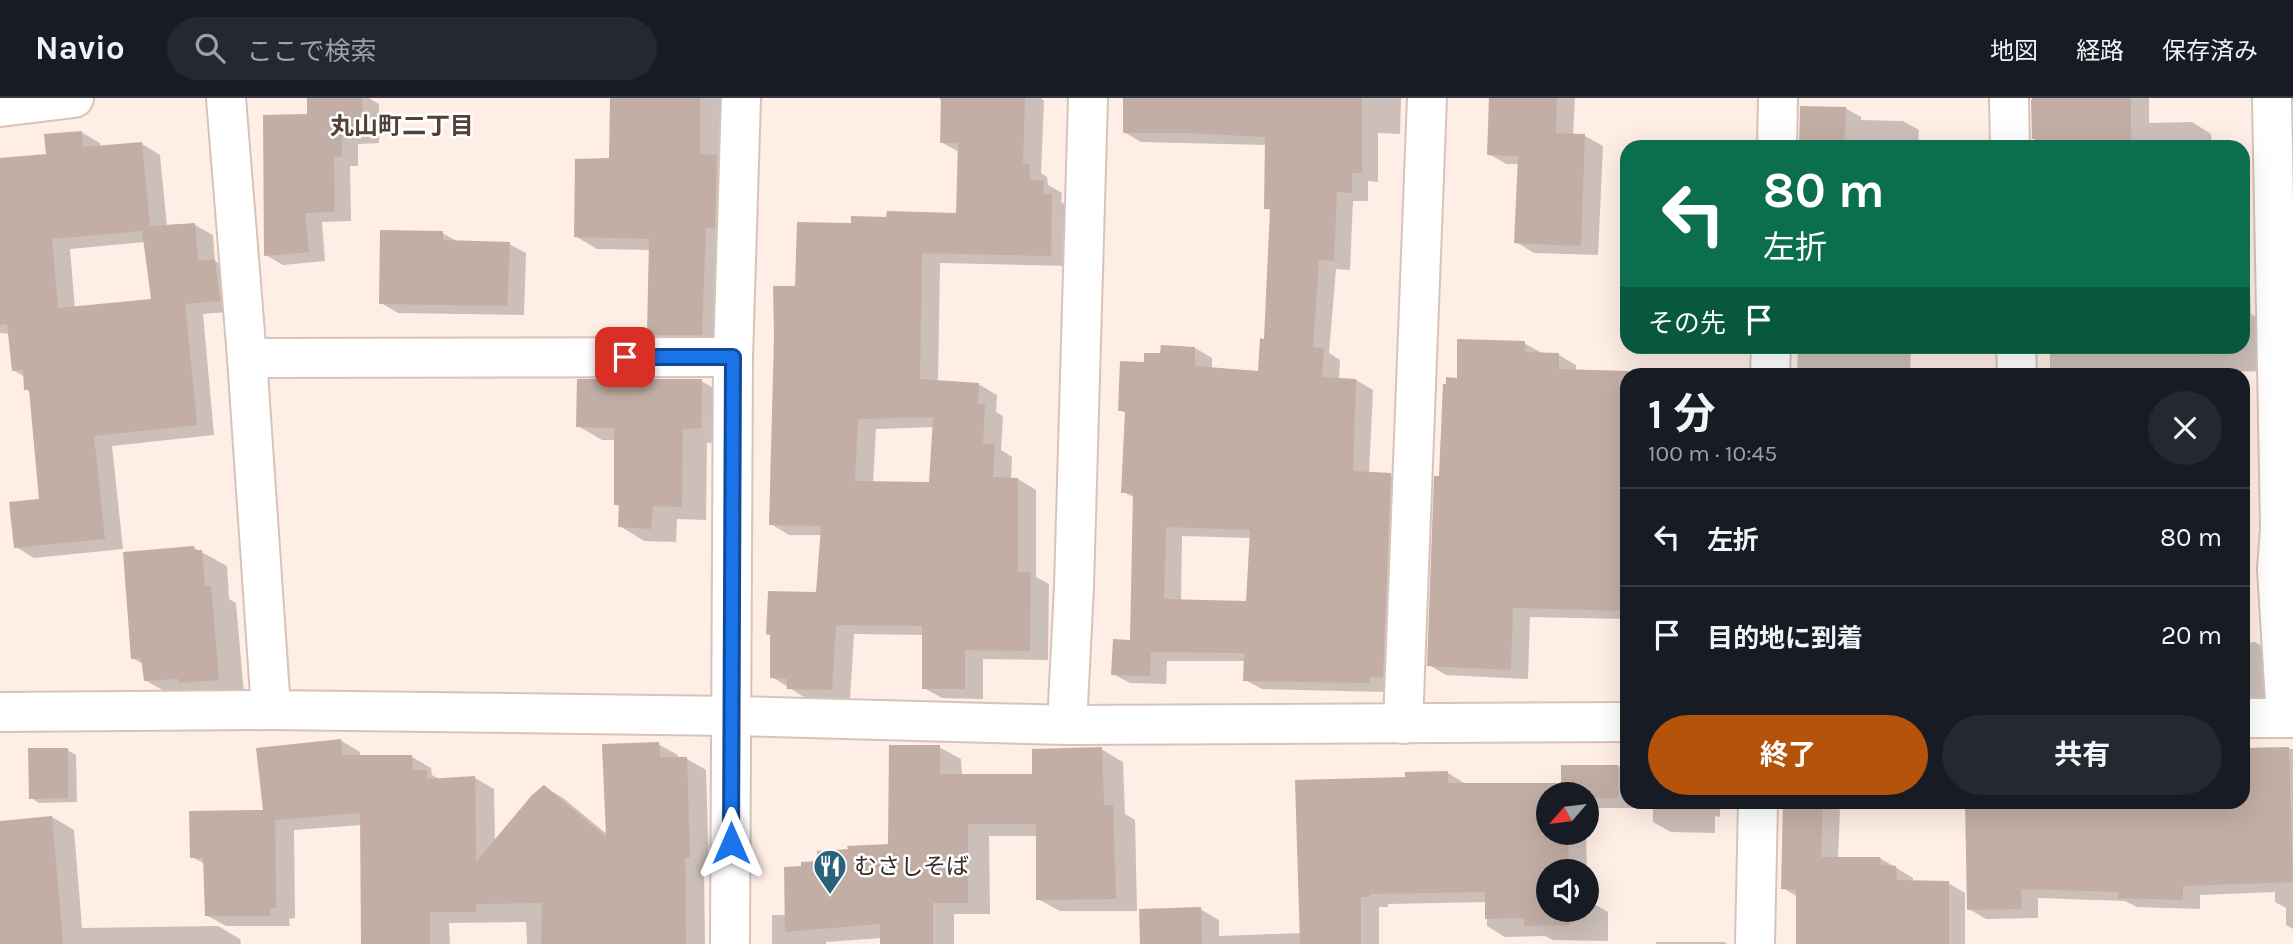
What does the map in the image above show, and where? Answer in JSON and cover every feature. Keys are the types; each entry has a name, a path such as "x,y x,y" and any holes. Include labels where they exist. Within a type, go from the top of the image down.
{"street":[{"path":"0,107 75,98"},
{"path":"226,98 271,710"},
{"path":"730,944 733,357 741,98"},
{"path":"1068,725 1087,98"},
{"path":"1403,724 1427,98"},
{"path":"1777,140 1778,98"},
{"path":"2008,98 2010,140"},
{"path":"2250,718 2290,718 2277,569 2280,529 2272,98"},
{"path":"247,358 733,357"},
{"path":"0,712 271,710 732,716 1068,725 1620,722"},
{"path":"1755,944 1758,809"}],"building":[{"path":"307,98 362,98 363,135 342,135 342,157 334,157 335,212 305,213 309,252 264,256 263,115 307,114"},
{"path":"610,98 700,98 700,154 717,155 715,228 706,228 702,335 647,335 649,239 574,237 575,159 609,158"},
{"path":"941,98 1025,98 1023,164 1029,164 1030,180 1044,181 1043,194 1052,194 1051,256 922,253 920,379 979,383 978,404 985,404 983,444 995,444 993,477 1018,478 1018,572 1031,572 1030,651 965,650 965,689 922,689 922,626 836,625 832,690 787,689 787,679 770,678 770,635 766,634 768,591 816,592 821,526 769,525 773,286 795,286 797,222 851,223 851,216 886,217 887,211 956,213 958,143 940,143","holes":["933,417 929,482 855,481 858,419"]},
{"path":"1123,98 1362,98 1362,173 1352,173 1352,193 1337,192 1334,261 1319,260 1313,347 1324,348 1322,377 1356,379 1353,471 1391,473 1383,678 1369,677 1370,683 1243,681 1244,653 1151,652 1150,676 1111,675 1113,639 1130,640 1133,493 1121,493 1125,411 1118,411 1120,361 1144,362 1144,353 1160,353 1161,345 1195,347 1195,366 1258,371 1260,338 1264,339 1270,209 1264,209 1265,137 1123,133","holes":["1166,527 1250,530 1246,601 1164,599"]},
{"path":"1489,98 1557,98 1556,133 1585,134 1581,246 1514,243 1518,156 1487,155"},
{"path":"2131,98 2131,140 2032,139 2031,100"},
{"path":"1800,106 1846,107 1844,140 1799,140"},
{"path":"82,131 83,147 142,142 150,226 195,223 198,261 215,259 220,301 185,304 197,425 94,436 105,539 14,548 9,502 39,499 29,390 24,390 23,370 12,371 7,324 0,325 0,158 46,154 44,134","holes":["142,231 151,299 58,308 52,239"]},
{"path":"380,230 443,231 443,240 510,242 507,306 379,304"},
{"path":"1457,339 1525,341 1525,352 1559,353 1559,369 1620,371 1620,611 1513,608 1511,670 1427,666 1434,476 1439,476 1443,384 1446,384 1446,377 1457,378"},
{"path":"577,379 702,379 701,428 683,429 682,507 653,506 651,529 618,527 619,505 614,505 614,428 576,427"},
{"path":"194,546 195,550 202,550 205,586 211,586 219,680 179,683 179,679 144,681 141,658 131,659 123,552"},
{"path":"341,739 342,755 412,755 413,770 427,770 427,779 475,776 476,862 532,795 544,785 606,837 602,744 659,742 660,757 687,757 690,858 685,858 686,944 541,944 542,903 476,904 476,912 430,912 430,944 361,944 360,813 275,820 276,908 270,908 271,916 205,916 203,858 190,858 189,811 263,810 256,748"},
{"path":"889,745 940,745 940,774 1032,774 1032,749 1102,747 1104,805 1113,805 1116,899 1036,900 1036,824 968,824 968,903 933,903 933,944 880,944 880,924 785,932 784,867 817,861 817,851 888,844"},
{"path":"2289,747 2293,882 2183,886 2183,900 2118,898 2118,892 2021,889 2022,909 1967,910 1965,809 2250,809 2250,748"},
{"path":"28,748 68,748 68,798 29,799"},
{"path":"1561,765 1618,765 1618,798 1600,798 1600,782 1561,782"},
{"path":"1448,771 1448,783 1536,783 1536,845 1568,845 1569,859 1536,859 1536,922 1570,922 1570,925 1524,926 1524,918 1485,919 1485,892 1370,894 1370,897 1361,897 1361,944 1300,944 1295,780 1405,777 1405,772"},
{"path":"1783,809 1823,809 1821,857 1880,857 1881,865 1896,866 1897,880 1949,881 1949,944 1796,944 1796,890 1781,889"},
{"path":"52,816 63,944 0,944 0,821"},
{"path":"1201,907 1202,944 1140,944 1139,909"}],"place":[{"name":"むさしそば","path":"830,896"}],"district":[{"name":"丸山町二丁目","path":"402,126"}],"route":[{"path":"625,357 733,357 731,843"}]}
